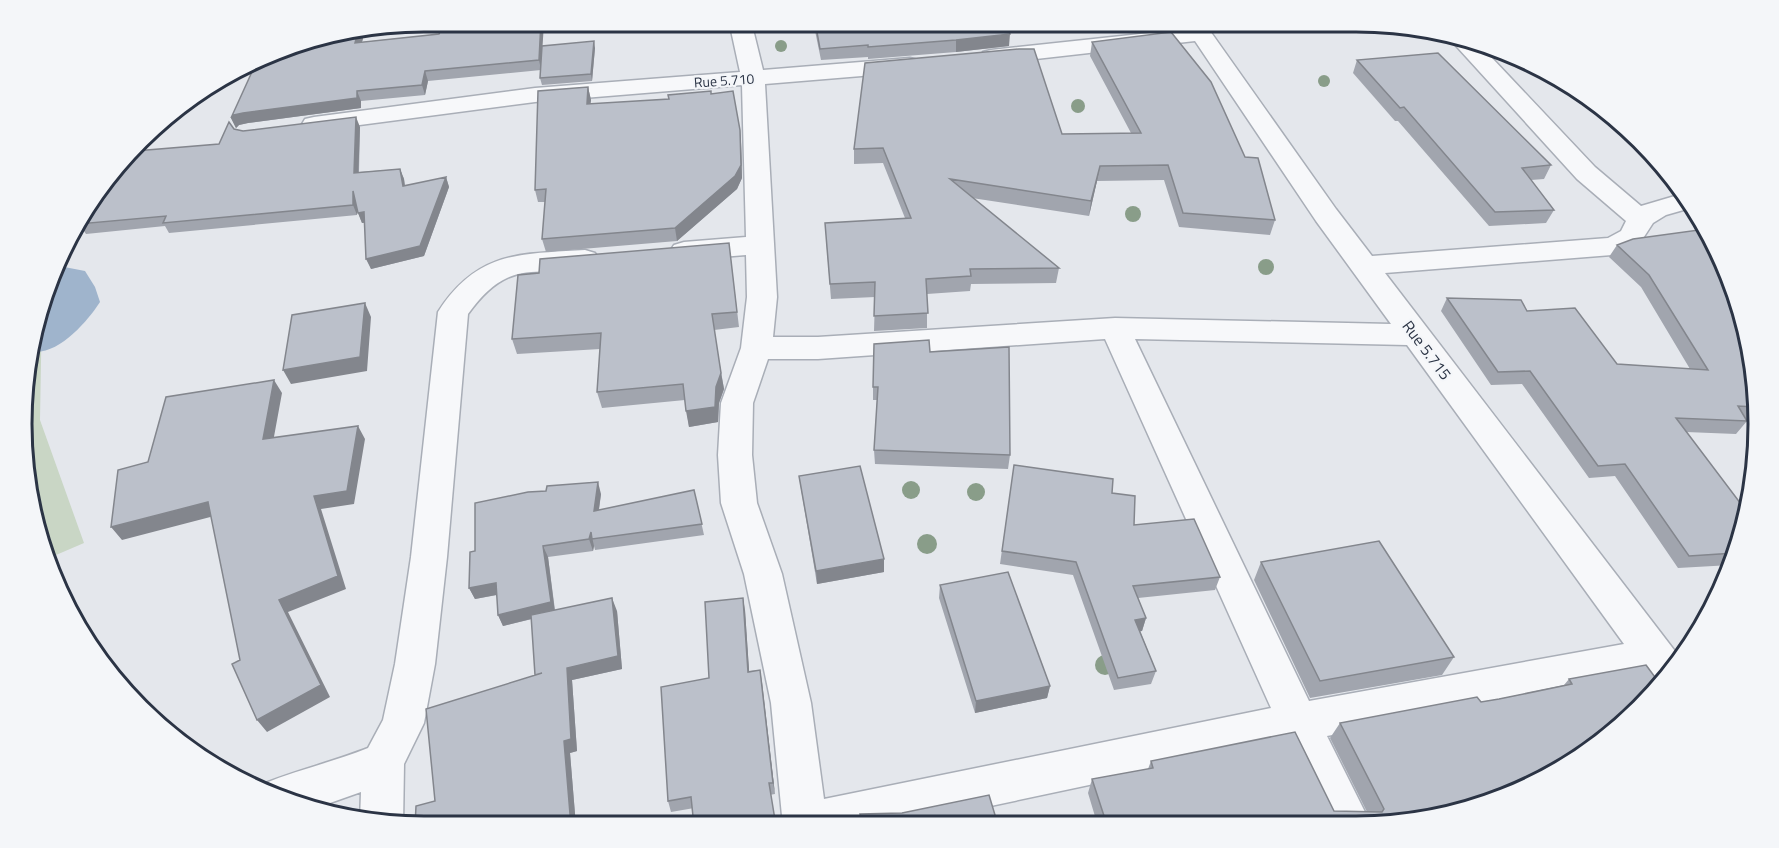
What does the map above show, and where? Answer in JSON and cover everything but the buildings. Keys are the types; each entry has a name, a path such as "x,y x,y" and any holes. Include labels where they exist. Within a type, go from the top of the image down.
{"street":[{"path":"743,32 753,78 762,297 756,348 737,403 735,455 738,503 763,574 788,691 804,816"},
{"path":"968,60 1162,32"},
{"name":"Rue 5.715","path":"1200,32 1319,206 1662,666"},
{"path":"1470,49 1586,173 1640,219"},
{"name":"Rue 5.710","path":"294,126 535,95 932,63"},
{"path":"1364,266 1612,246 1632,238 1638,229 1640,219 1656,209 1679,203"},
{"path":"654,253 760,245"},
{"path":"382,814 383,762 403,723 415,664 429,557 453,312 473,286 487,275 508,266 618,256"},
{"path":"756,348 818,348 1115,328 1416,335"},
{"path":"1115,328 1298,722 1345,816"},
{"path":"848,816 1298,722 1662,666"},
{"path":"294,794 329,784 383,762"}],"green space":[{"path":"41,337 40,420 84,543 54,556 39,501 32,450 32,398"}],"waterway":[{"path":"46,318 65,302 61,287 56,287"}]}
